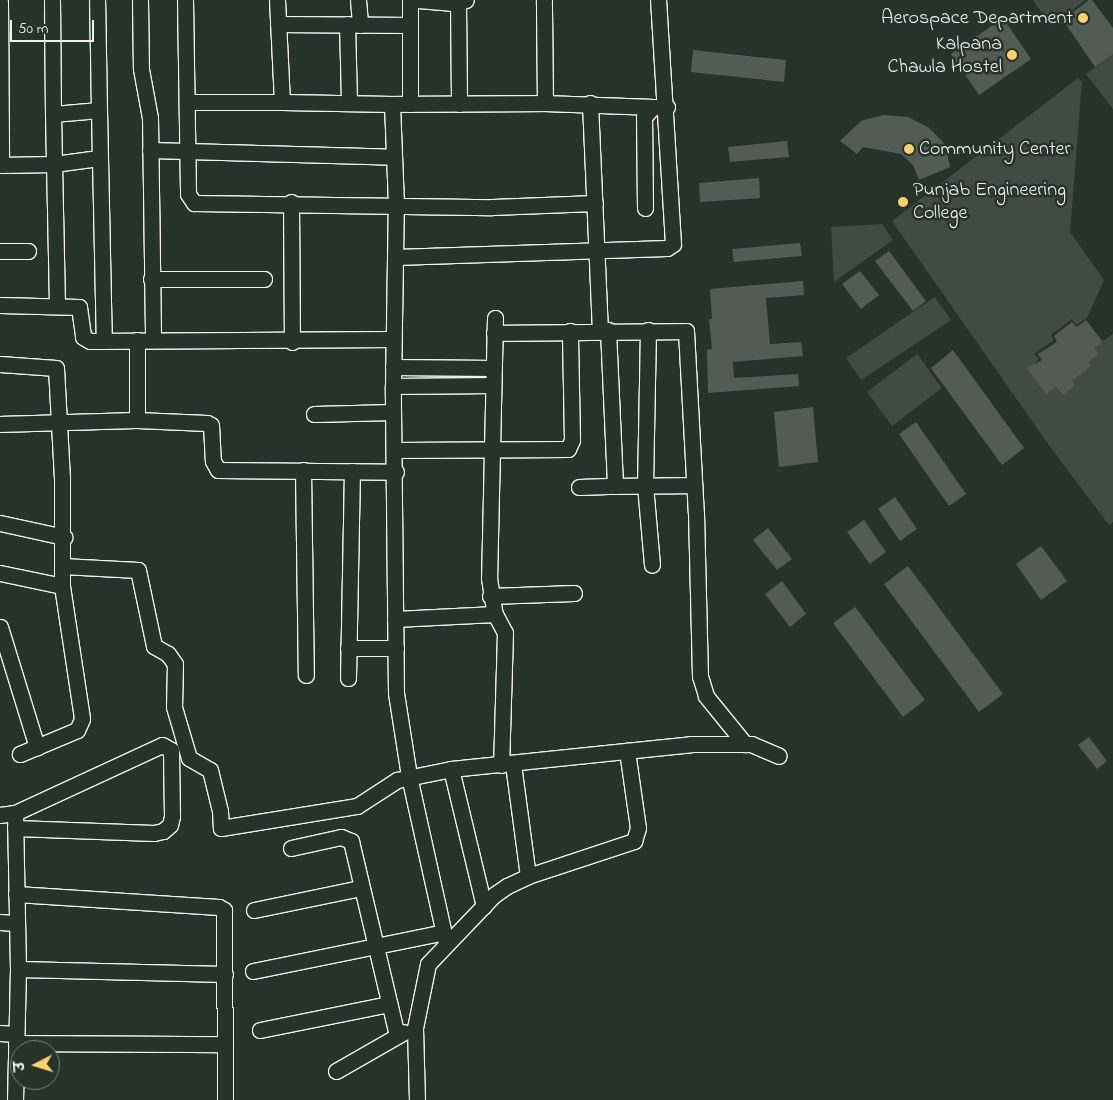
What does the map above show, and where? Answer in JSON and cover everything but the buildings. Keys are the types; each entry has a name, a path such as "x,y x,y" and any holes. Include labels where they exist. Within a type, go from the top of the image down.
{"street":[{"path":"52,0 57,306"},
{"path":"97,0 104,341"},
{"path":"140,0 141,69 150,118 152,339"},
{"path":"185,0 188,194 194,203 291,202 492,207 595,203"},
{"path":"277,0 282,102"},
{"path":"349,103 354,24 358,0"},
{"path":"410,0 410,104"},
{"path":"418,0 462,2 460,104"},
{"path":"544,0 545,103"},
{"path":"395,258 596,249 667,248 673,244 660,107 658,0"},
{"path":"0,2 0,165 54,164 99,158"},
{"path":"278,24 410,24"},
{"path":"188,102 590,103 660,107"},
{"path":"590,103 596,249 616,486"},
{"path":"392,104 396,204 392,386 396,472 396,693 409,776 445,938"},
{"path":"645,208 642,133 644,117 660,107"},
{"path":"53,114 98,110"},
{"path":"150,150 394,157"},
{"path":"291,202 292,342"},
{"path":"0,251 28,251"},
{"path":"151,279 264,279"},
{"path":"0,306 79,307 85,340 152,339 292,342 393,339"},
{"path":"495,318 490,596 495,614 505,633 507,765 528,876"},
{"path":"648,330 645,485 652,564"},
{"path":"395,450 564,450 571,446 570,331"},
{"path":"494,333 686,331 702,685 706,696 745,744"},
{"path":"137,340 137,420"},
{"path":"0,364 56,368 64,537 62,586 82,726 20,754"},
{"path":"393,367 493,368"},
{"path":"392,386 493,385"},
{"path":"314,414 394,412"},
{"path":"0,424 58,424 137,420 208,423 211,425 213,460 218,470 396,472"},
{"path":"302,470 306,675"},
{"path":"348,678 352,471"},
{"path":"579,487 694,485"},
{"path":"0,523 64,537"},
{"path":"62,566 138,570 154,646 168,654 175,664 174,707 189,758 210,770 220,810 221,828 357,806 391,783 409,776 451,770 692,744 745,744 757,746 779,756"},
{"path":"0,573 62,586"},
{"path":"490,596 574,593"},
{"path":"396,619 495,614"},
{"path":"0,627 36,747"},
{"path":"348,648 396,648"},
{"path":"162,745 171,750 172,816 170,825 163,831 154,833 10,818 162,745"},
{"path":"417,1100 415,1028 428,964 445,938 484,906 494,895 528,876 618,847 638,836 627,751"},
{"path":"451,770 484,906"},
{"path":"10,818 16,894 18,969 15,1100"},
{"path":"291,848 348,838 397,1036"},
{"path":"254,910 360,888"},
{"path":"16,894 219,907 226,915 226,1100"},
{"path":"0,922 16,923"},
{"path":"253,971 374,946 445,938"},
{"path":"18,969 225,974"},
{"path":"260,1030 389,1004"},
{"path":"336,1071 397,1036 415,1028"},
{"path":"0,1034 16,1039 225,1044"}],"shaded area":[{"path":"1033,0 1085,0 1051,26"},
{"path":"1113,54 1113,109 1086,74"},
{"path":"1078,78 1082,82 1070,232 1104,280 1087,318 1076,325 1072,319 1051,335 1054,340 1034,354 1039,359 1030,369 1070,381 1092,348 1113,334 1113,522 1109,525 1051,448 892,221"},
{"path":"882,224 893,240 834,282 831,227"},
{"path":"935,297 951,320 861,380 846,358"},
{"path":"917,354 942,388 892,426 867,392"}],"place":[{"name":"Aerospace Department","path":"1083,18"},
{"name":"Kalpana Chawla Hostel","path":"1012,55"},
{"name":"Community Center","path":"909,149"},
{"name":"Punjab Engineering College","path":"903,202"}]}
